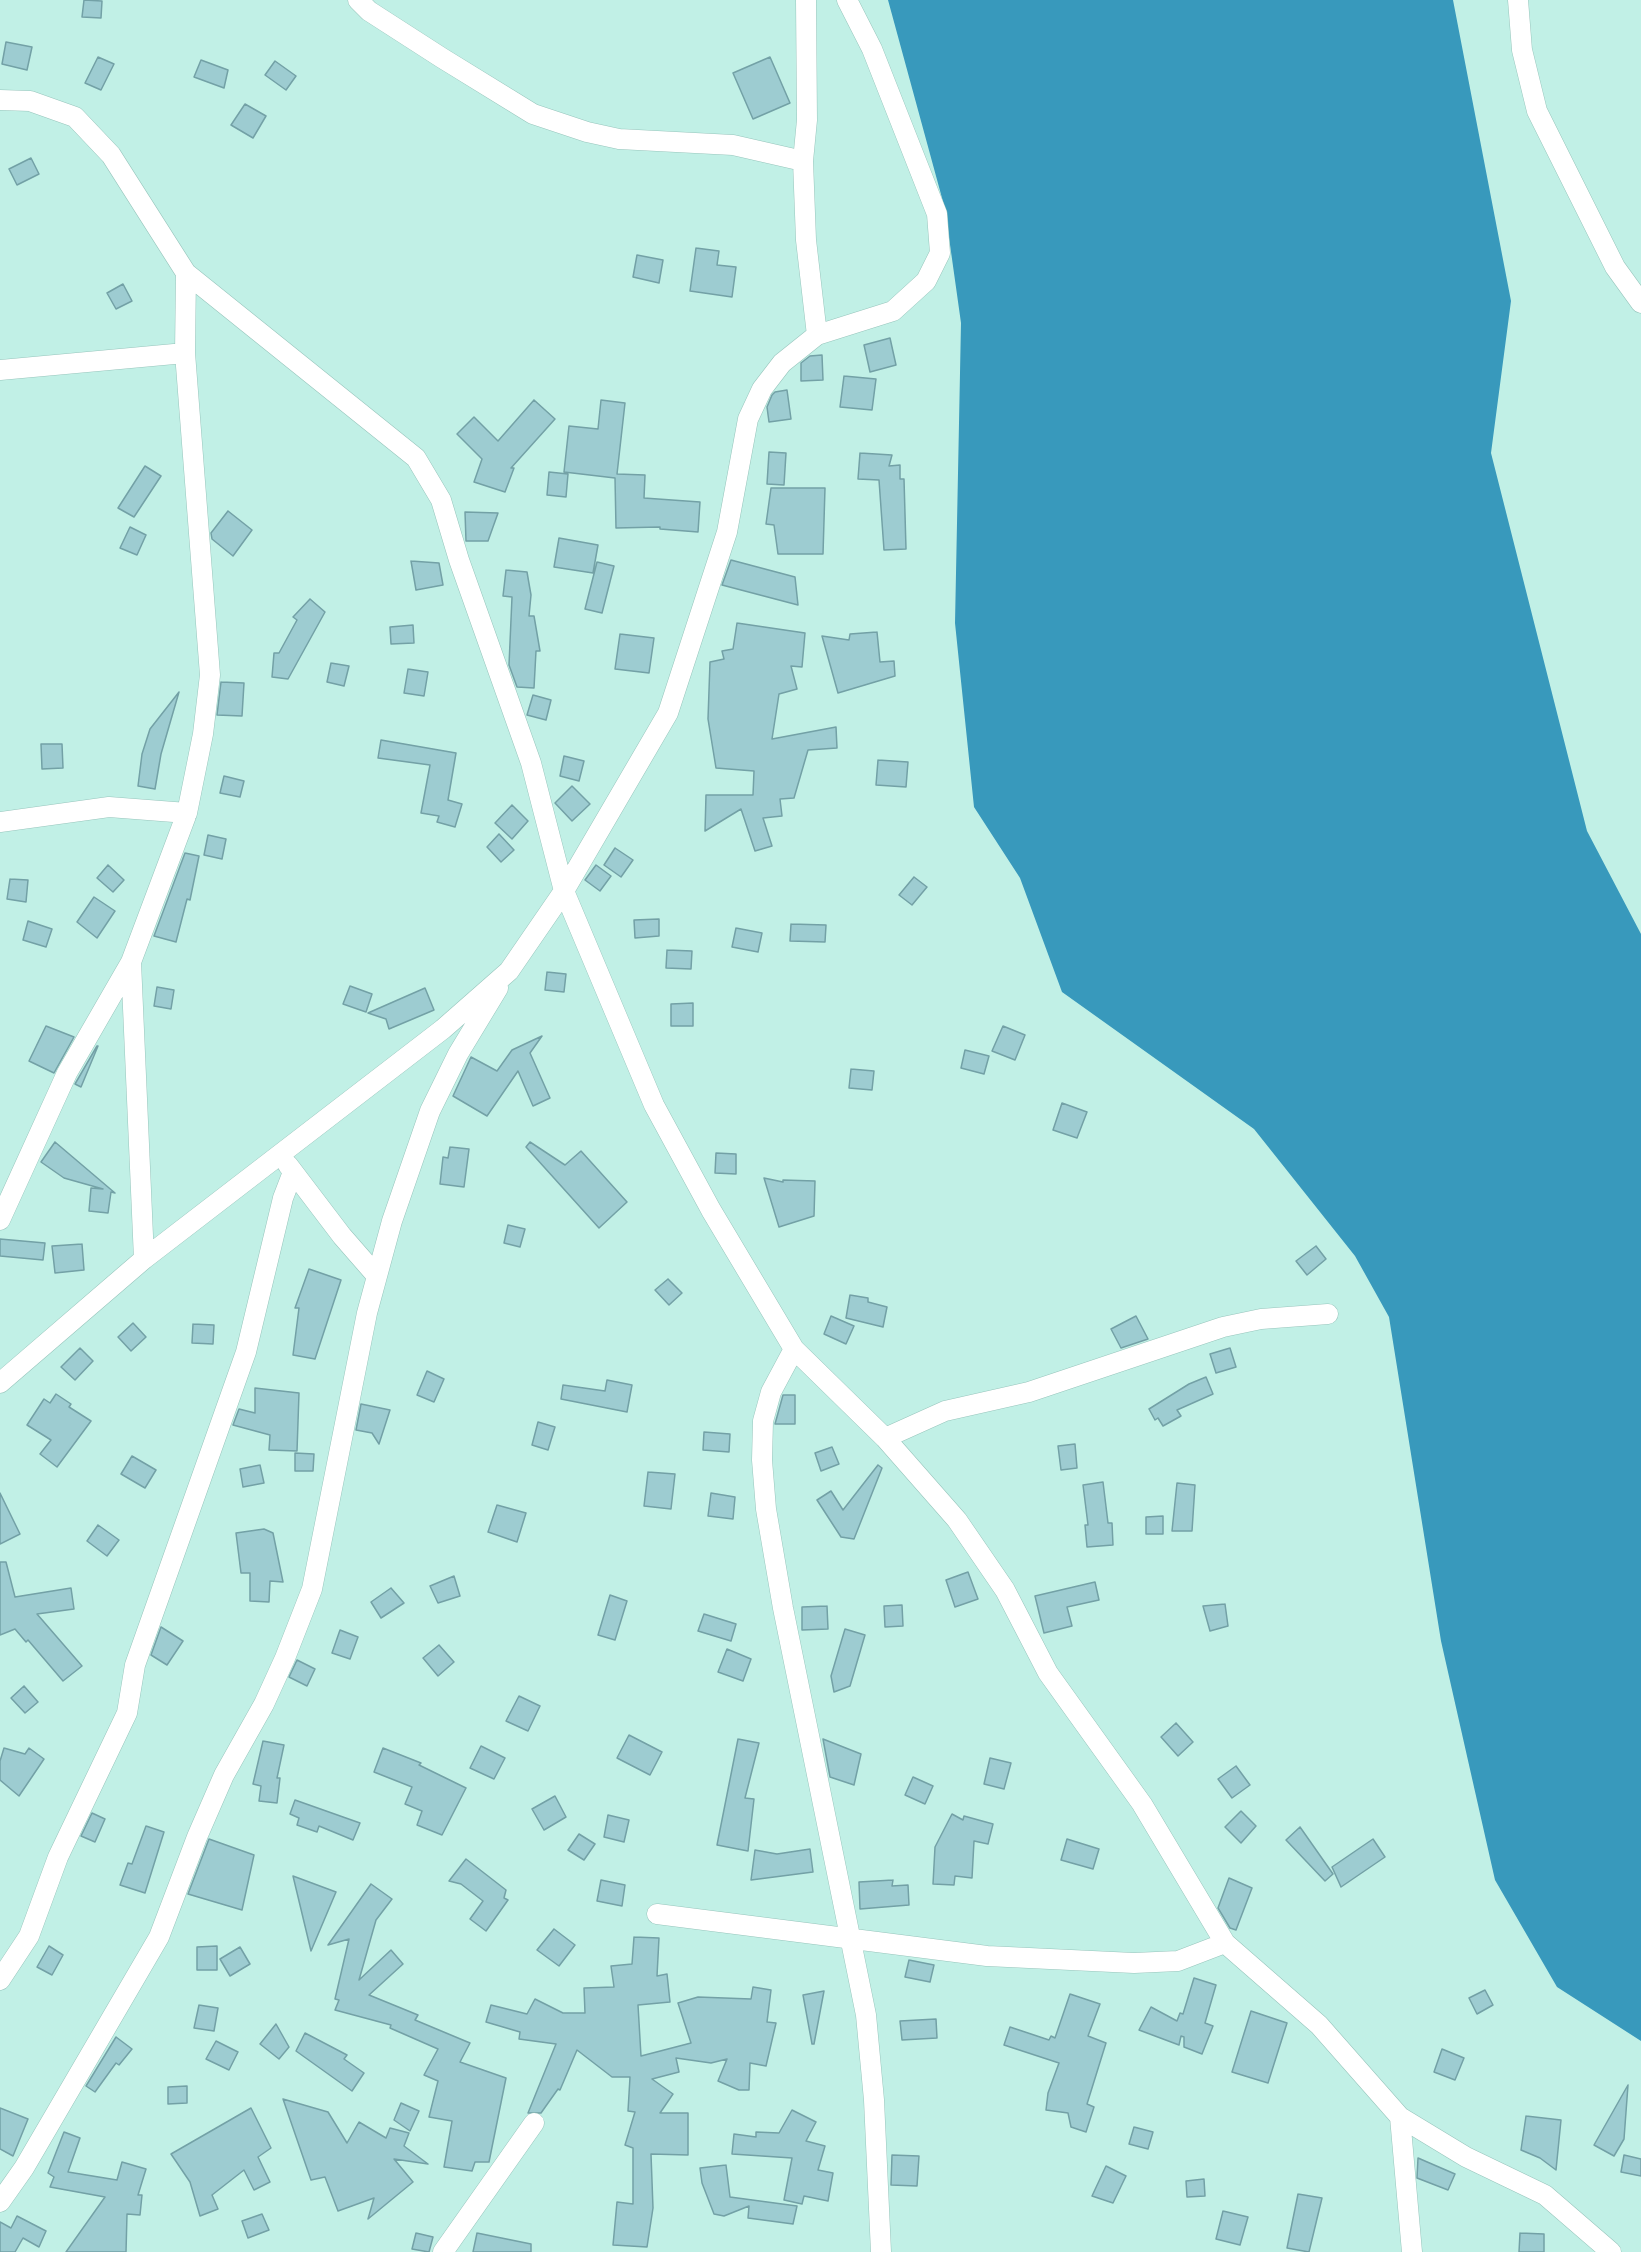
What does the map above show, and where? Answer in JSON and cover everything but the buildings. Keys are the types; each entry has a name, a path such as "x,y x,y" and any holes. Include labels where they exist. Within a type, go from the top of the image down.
{"street":[{"path":"358,0 369,10 442,58 533,114 587,132 619,139 734,145 803,160"},
{"path":"806,0 807,120 803,160 806,240 817,335"},
{"path":"0,2202 24,2168 159,1937 197,1837 224,1775 264,1704 285,1659 312,1589 376,1275 430,1111 458,1054 509,971 564,891 668,713 727,532 748,418 762,389 782,363 817,335 892,311 926,281 940,253 938,214 872,49 847,0"},
{"path":"1518,0 1522,50 1537,111 1615,267 1641,303"},
{"path":"0,100 30,101 75,117 111,155 186,273 416,458 441,500 459,560 531,763 564,891 654,1105 711,1210 794,1349 885,1438 957,1520 1005,1590 1048,1673 1142,1804 1225,1943 1319,2025 1400,2117 1466,2157 1545,2195 1611,2252"},
{"path":"0,1220 68,1073 131,962 187,813 203,734 210,675 185,353 186,273"},
{"path":"0,370 185,353"},
{"path":"0,822 109,807 187,813"},
{"path":"131,962 144,1259"},
{"path":"0,1383 144,1259 443,1029 509,971"},
{"path":"279,1153 376,1275"},
{"path":"0,1980 29,1936 58,1857 127,1713 135,1665 246,1352 283,1198 293,1172"},
{"path":"885,1438 945,1411 1029,1392 1223,1327 1261,1319 1328,1314"},
{"path":"794,1349 771,1392 763,1421 762,1460 766,1509 850,1940 860,1976 870,2047 881,2252"},
{"path":"657,1914 987,1956 1134,1963 1178,1961 1225,1943"},
{"path":"1400,2117 1412,2252"},
{"path":"443,2252 534,2123"}],"water":[{"path":"888,0 1453,0 1511,301 1491,453 1587,831 1641,934 1641,2041 1557,1987 1495,1880 1441,1641 1389,1317 1355,1256 1254,1129 1062,992 1020,878 974,807 955,623 961,323 945,209"}]}
